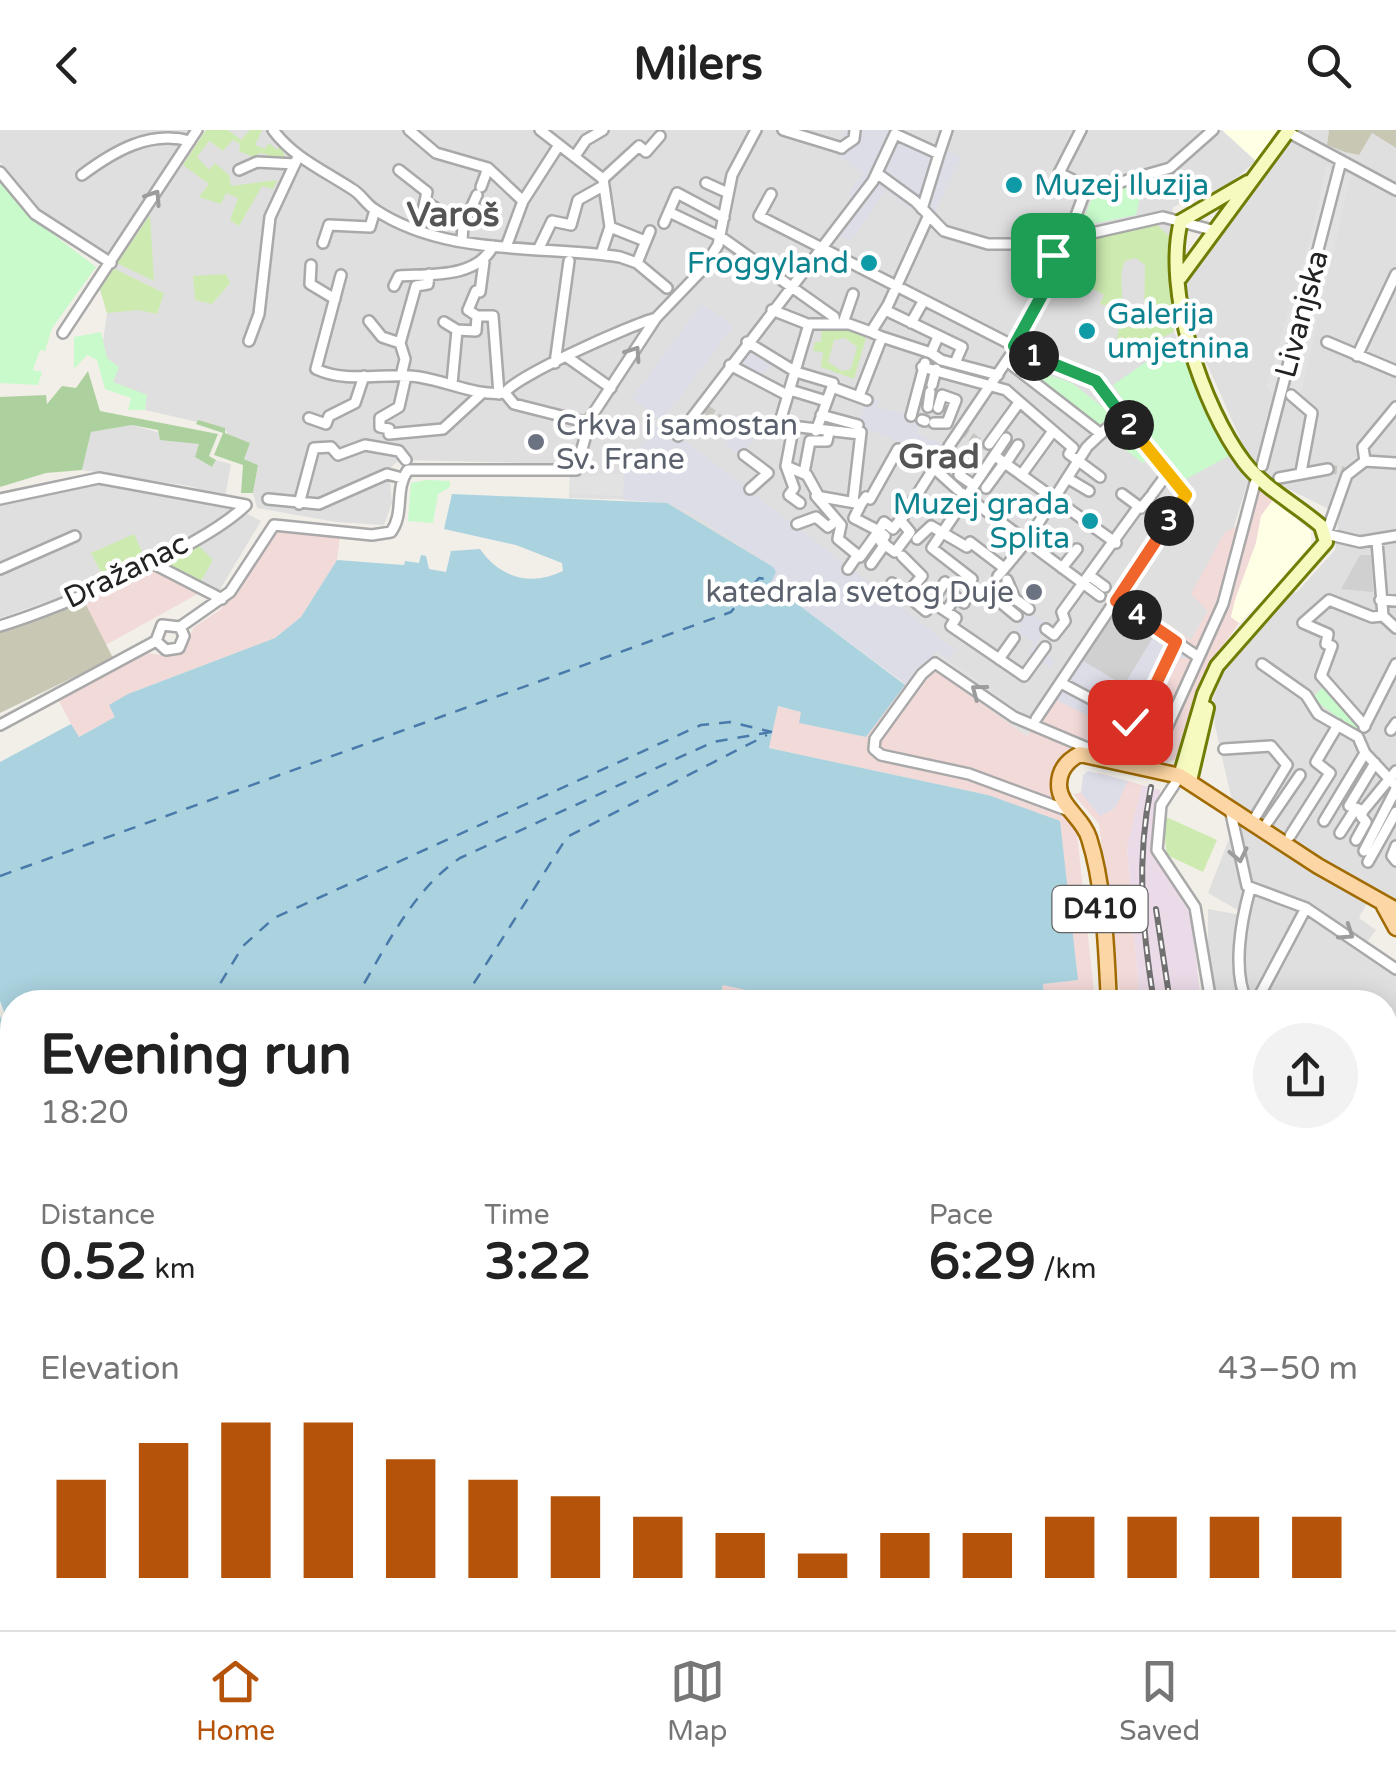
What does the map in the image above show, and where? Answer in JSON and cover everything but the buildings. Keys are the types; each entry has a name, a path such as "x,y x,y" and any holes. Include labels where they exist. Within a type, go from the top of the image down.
{"main road":[{"name":"D410","path":"1106,756 1080,754 1062,772 1062,797 1080,818 1092,847 1109,990"},
{"path":"1106,756 1185,778 1396,910"},
{"path":"1380,901 1396,928"}],"street":[{"path":"82,174 135,137 152,130 167,131 190,141"},
{"path":"62,333 197,130"},
{"path":"273,130 296,161"},
{"path":"410,130 436,154 488,168 523,200"},
{"path":"540,130 603,182 610,227 602,254"},
{"path":"575,156 586,140 603,130"},
{"path":"0,725 156,641 162,624 180,628 222,600 274,525 372,534 392,532 398,522 402,478 414,468 566,472 578,468 589,422 656,318 690,283 721,237 732,175 756,130"},
{"path":"783,130 841,148 854,138 855,130"},
{"path":"871,332 885,310 925,213 947,130"},
{"path":"1080,132 1059,173 1086,189 1170,168 1213,130"},
{"path":"1179,281 1212,230 1289,131 1396,190"},
{"path":"678,436 703,407 744,344 878,174 894,134 939,154"},
{"path":"538,250 552,221 571,226 578,200 603,182 639,146 646,152 660,136"},
{"path":"506,247 523,200 559,145"},
{"path":"249,341 259,314 270,217 296,161"},
{"path":"239,170 257,162 296,161 346,185 374,210 419,230 493,246 602,254 637,263 668,288"},
{"name":"Livanjska","path":"1262,466 1341,161"},
{"path":"462,240 463,226 488,168"},
{"path":"399,170 427,192 428,204 419,230"},
{"path":"0,172 35,214 111,263"},
{"path":"878,174 944,231 968,240 1004,245 1054,242 1163,216 1212,230"},
{"path":"1248,182 1189,212 1181,220 1179,281 1189,348 1241,458 1326,534 1349,541 1377,542 1396,536"},
{"path":"706,183 728,193"},
{"path":"1068,236 1086,189"},
{"path":"664,223 677,194 724,218"},
{"path":"771,194 760,216 820,250 1015,346 1096,381 1186,495 1036,719"},
{"path":"428,204 463,226"},
{"path":"323,244 329,225 370,226 374,210"},
{"path":"669,212 721,237 839,323"},
{"path":"610,227 648,236 637,263"},
{"path":"949,446 969,412 1008,362 1042,295 1054,242"},
{"path":"493,246 468,310 477,316 493,316 502,394 509,402 589,422"},
{"path":"554,363 569,260"},
{"path":"394,286 400,276 450,275 484,262"},
{"path":"311,265 310,284 335,299"},
{"path":"429,274 428,284 416,286 400,344 404,376 399,407 380,418 380,427 389,429 389,434 437,431 480,395"},
{"path":"1357,356 1396,274"},
{"path":"341,275 316,369 332,375 404,376 452,384 480,395 502,394 510,385 554,363 656,318"},
{"path":"839,323 853,294"},
{"path":"912,323 924,300"},
{"path":"772,310 807,323 839,323 871,332 995,379 1021,401 972,484 961,492 938,537"},
{"path":"885,310 962,347 955,363"},
{"path":"444,322 457,330 476,331 477,316"},
{"path":"369,321 382,337 400,344"},
{"path":"778,425 807,323"},
{"path":"452,384 457,330"},
{"path":"911,416 922,367 938,336"},
{"path":"832,388 863,398 882,337"},
{"path":"1327,342 1396,372"},
{"path":"744,344 796,372 833,382 816,431"},
{"path":"567,357 611,388"},
{"path":"1001,572 1088,446 1104,431 1008,362"},
{"path":"730,365 788,393 826,401"},
{"path":"922,367 995,379"},
{"path":"927,421 946,423 956,400 942,395 933,407 931,389 936,369"},
{"path":"309,418 326,424 329,416 355,403 364,376"},
{"path":"1291,395 1312,414 1301,472"},
{"path":"954,404 969,412"},
{"path":"1018,404 1038,426 1053,431 1073,448 1069,454 1100,477"},
{"path":"1364,461 1362,447 1396,408"},
{"path":"820,414 859,430"},
{"path":"765,423 829,432 859,430"},
{"path":"793,428 786,466 794,488 789,495 828,527 836,521"},
{"path":"859,430 861,502"},
{"path":"1022,474 1053,431"},
{"path":"804,473 810,441 827,441 829,432"},
{"path":"992,449 1006,438"},
{"path":"299,504 314,448 331,447 338,455 365,444 398,450 406,460"},
{"path":"986,488 1018,445"},
{"path":"992,449 1116,543"},
{"path":"898,450 854,518 879,531 885,536 881,542 895,552 910,532 901,520"},
{"path":"744,455 768,473 750,489"},
{"path":"1208,990 1195,907 1158,850 1160,809 1172,783 1185,778 1213,676 1233,646 1323,549 1346,472 1364,461 1396,463"},
{"path":"967,463 959,475 972,484"},
{"path":"786,466 804,473 842,530 829,548"},
{"path":"1279,478 1328,469"},
{"path":"848,569 884,522 893,529 901,520 934,470 1062,568 1087,580 1197,656"},
{"path":"268,499 319,504 386,474 402,478"},
{"path":"1046,630 1054,635 1064,620 1062,612 1168,474"},
{"name":"Dražanac","path":"0,498 99,478 246,504 150,562 70,601 0,626"},
{"path":"1066,478 1088,491"},
{"path":"1164,734 1223,604 1256,484"},
{"path":"1122,494 1140,508"},
{"path":"800,503 817,496 861,502"},
{"path":"1065,522 1072,511"},
{"path":"797,524 816,517"},
{"path":"916,539 931,526 972,580"},
{"path":"0,569 75,536"},
{"path":"938,537 958,540 967,546 970,542 1001,572 1015,599 1029,609"},
{"path":"838,538 857,556"},
{"path":"1377,542 1382,616 1396,628"},
{"path":"871,564 885,544"},
{"path":"1062,568 1076,550"},
{"path":"902,556 922,576 906,595"},
{"path":"150,562 222,600"},
{"path":"892,583 926,611 946,582"},
{"path":"994,597 1020,618"},
{"path":"946,611 960,600"},
{"path":"1365,726 1321,676 1332,646 1326,644 1328,634 1303,623 1329,600 1372,617 1382,616"},
{"path":"1380,600 1396,601"},
{"path":"932,602 957,617 951,626 1024,676 1045,647"},
{"path":"156,641 166,650 179,648 184,636 180,628"},
{"path":"999,659 1014,638"},
{"path":"1060,683 1141,730 1176,642"},
{"path":"1080,818 1056,804 984,779 876,752 878,734 928,666 938,664 1014,717 1106,756"},
{"path":"1262,664 1306,695 1318,714 1358,738 1364,753 1394,781"},
{"path":"1358,738 1396,664"},
{"path":"1290,836 1330,773 1316,762 1338,725"},
{"path":"1224,749 1271,746 1286,765 1256,816"},
{"path":"1324,820 1364,753"},
{"path":"1349,806 1376,763"},
{"path":"1268,822 1300,774"},
{"path":"1356,840 1366,822 1361,816 1363,811 1394,781"},
{"path":"1394,781 1366,857 1396,812"},
{"path":"1230,808 1250,889 1242,945 1242,990"},
{"path":"1340,833 1356,808 1363,811"},
{"path":"1396,846 1392,856 1396,861"},
{"path":"1250,889 1306,908 1396,969"},
{"path":"1262,990 1306,908"}],"shaded area":[{"path":"0,130 195,130 129,230 106,254 41,211 0,162"},
{"path":"206,130 1222,130 1256,161 1227,186 1173,207 1171,238 1174,332 1239,469 1249,478 1208,611 1191,641 1117,606 1039,722 1009,725 927,664 909,687 775,587 647,500 569,498 570,464 399,460 389,469 392,503 384,525 336,522 257,508 253,493 258,465 244,459 224,428 145,410 146,395 112,382 102,348 107,313 99,286"},
{"path":"845,130 905,130 961,157 932,218 916,213 886,190 851,241 836,233 825,252 829,261 820,262 757,345 774,361 758,381 736,369 684,440 956,650 949,660 936,651 909,687 775,587 767,589 773,567 691,513 667,503 623,500 624,468 661,421 632,398 702,304 733,326 662,421 675,430 707,390 852,196 848,194 863,173 823,144 825,137 841,142"},
{"path":"1222,130 1278,130 1256,161"},
{"path":"1299,130 1329,130 1327,145 1358,155 1372,133 1396,148 1396,916 1368,901 1359,918 1376,930 1367,942 1315,910 1252,888 1215,726 1213,699 1228,660 1291,588 1296,593 1335,550 1339,514 1276,483 1247,454 1192,330 1185,293 1186,277"},
{"path":"1329,130 1396,130 1396,148 1372,133 1359,155 1345,152 1327,145"},
{"path":"1326,166 1351,175 1299,402 1279,403 1266,387 1311,235"},
{"path":"868,397 879,400 877,407 922,418 917,434 951,447 935,472 897,449 899,445 889,437 863,428 856,432"},
{"path":"745,417 765,421 742,457 725,445"},
{"path":"132,425 200,444 195,457 212,467 216,460 231,464 225,497 189,486 82,470 91,432"},
{"path":"623,474 625,496 570,494 570,478"},
{"path":"1249,478 1273,500 1261,516 1256,543 1235,600 1231,617 1239,623 1202,675 1183,757 1165,763 1092,744 1074,749 1059,764 1077,833 1094,990 1043,990 1043,984 1077,980 988,795 769,748 777,706 802,712 800,723 866,737 904,684 909,687 926,664 1027,736 1081,660 1124,685 1117,606 1126,595 1191,640 1208,611 1191,594 1225,532 1237,526"},
{"path":"99,481 235,507 261,521 219,591 166,568 182,546 179,541 102,574 72,593 0,618 0,572 79,539 74,529 0,562 0,501"},
{"path":"1273,500 1311,531 1311,553 1239,623 1231,617 1235,600 1256,543 1261,516"},
{"path":"278,529 340,536 337,560 301,617 275,638 128,694 116,717 78,737 59,701 145,653 171,656 182,652 194,627 220,610"},
{"path":"1360,555 1371,555 1373,592 1341,589"},
{"path":"149,569 189,582 201,592 0,704 0,632 68,608"},
{"path":"84,601 113,658 0,713 0,632"},
{"path":"1117,606 1157,631 1124,686 1081,660"},
{"path":"1029,612 1046,624 1036,643 1055,661 1050,668 1029,654 1035,645 1016,631"},
{"path":"1157,631 1193,658 1179,658 1148,728 1131,737 1054,699 1081,660 1124,685"},
{"path":"936,651 1036,722 1027,736 926,664"},
{"path":"1088,771 1128,781 1115,808 1100,816 1081,793 1083,775"},
{"path":"1099,773 1142,785 1127,848 1139,990 1120,990 1099,824 1073,794 1080,793"},
{"path":"1142,785 1160,790 1155,852 1191,916 1200,990 1139,990 1127,847"},
{"path":"1231,834 1246,894 1241,912 1208,893"},
{"path":"1253,894 1298,907 1348,935 1396,975 1396,990 1245,990 1245,916"},
{"path":"1208,909 1241,915 1244,990 1214,990 1208,963"},
{"path":"722,984 749,990 721,990"}],"green space":[{"path":"206,130 228,130 241,140 250,130 262,130 255,145 265,149 269,143 277,150 280,145 285,157 266,161 267,154 259,153 256,158 239,151 240,144 233,140 223,151 209,141 197,157 209,170 215,163 229,175 231,186 277,180 273,189 262,186 239,226 230,220 238,198 226,193 221,204 199,197 209,184 183,165"},
{"path":"0,182 28,215 96,267 52,328 45,351 40,350 33,370 42,372 38,385 0,383"},
{"path":"1143,183 1136,215 1087,225 1083,220 1093,196"},
{"path":"150,215 154,281 117,263"},
{"path":"1154,222 1171,238 1174,332 1128,352 1117,339 1119,325 1132,328 1144,317 1145,265 1136,258 1125,261 1122,267 1119,308 1100,304 1104,295 1085,285 1077,295 1048,292 1057,256 1075,241"},
{"path":"113,268 164,293 157,314 138,310 107,313 99,286"},
{"path":"226,274 230,283 212,304 195,300 193,276"},
{"path":"848,330 866,338 854,379 821,367 823,352 813,351 815,342 821,342 822,331","holes":["845,338 857,347 851,369 842,371 828,362 834,340"]},
{"path":"101,332 107,358 119,367 113,382 147,395 145,410 128,410 131,398 105,389 97,360 87,355 74,369 74,337"},
{"path":"1170,345 1185,348 1232,454 1179,483 1113,385"},
{"path":"1018,365 1072,383 1114,416 1096,428"},
{"path":"88,371 100,411 218,434 209,456 216,460 212,467 195,457 199,444 160,440 158,430 132,425 91,432 82,470 46,473 0,487 0,397 46,395 47,404 62,386 76,388"},
{"path":"198,420 225,428 225,433 250,443 244,459 258,465 253,493 241,493 243,465 214,455 223,433 196,424"},
{"path":"1118,420 1150,457 1143,463 1108,437"},
{"path":"450,481 450,487 438,494 433,523 408,521 411,483"},
{"path":"134,534 143,554 102,574 91,553"},
{"path":"196,543 213,560 201,581 166,568 171,558"},
{"path":"1324,686 1360,723 1356,731 1312,698"},
{"path":"1162,815 1217,840 1203,872 1167,855"}],"water":[{"path":"452,494 667,503 773,567 776,572 768,589 775,587 905,685 866,737 799,723 801,712 778,706 769,748 988,795 1060,821 1078,980 1043,984 1043,990 747,990 723,985 722,990 0,990 0,762 71,724 79,737 115,717 109,705 128,694 275,638 301,617 337,560 404,565 405,561 419,563 421,555 426,556 429,569 446,572 451,551 480,549 497,567 518,577 540,578 563,571 562,563 516,545 444,529"}],"ferry route":[{"path":"0,876 731,612 759,578 772,580"},
{"path":"216,990 243,946 274,918 701,725 730,722 772,732"},
{"path":"360,990 412,905 460,858 713,742 771,732"},
{"path":"470,990 567,837 767,735"}],"tunnel":[{"path":"706,409 735,431"},
{"path":"960,429 985,447"},
{"path":"1328,469 1344,471"}],"railway":[{"path":"1151,787 1143,841 1142,894 1152,990"},
{"path":"1156,909 1168,990"}],"place":[{"name":"Muzej Iluzija","path":"1014,185"},
{"name":"Froggyland","path":"869,263"},
{"name":"Galerija umjetnina","path":"1087,331"},
{"name":"Crkva i samostan Sv. Frane","path":"536,442"},
{"name":"Muzej grada Splita","path":"1090,521"},
{"name":"katedrala svetog Duje","path":"1034,592"}],"district":[{"name":"Varoš","path":"453,215"},
{"name":"Grad","path":"939,457"}],"route":[{"path":"1053,255 1042,295 1014,346 1096,381 1186,495 1116,601 1176,642 1140,724 1130,722"}]}
